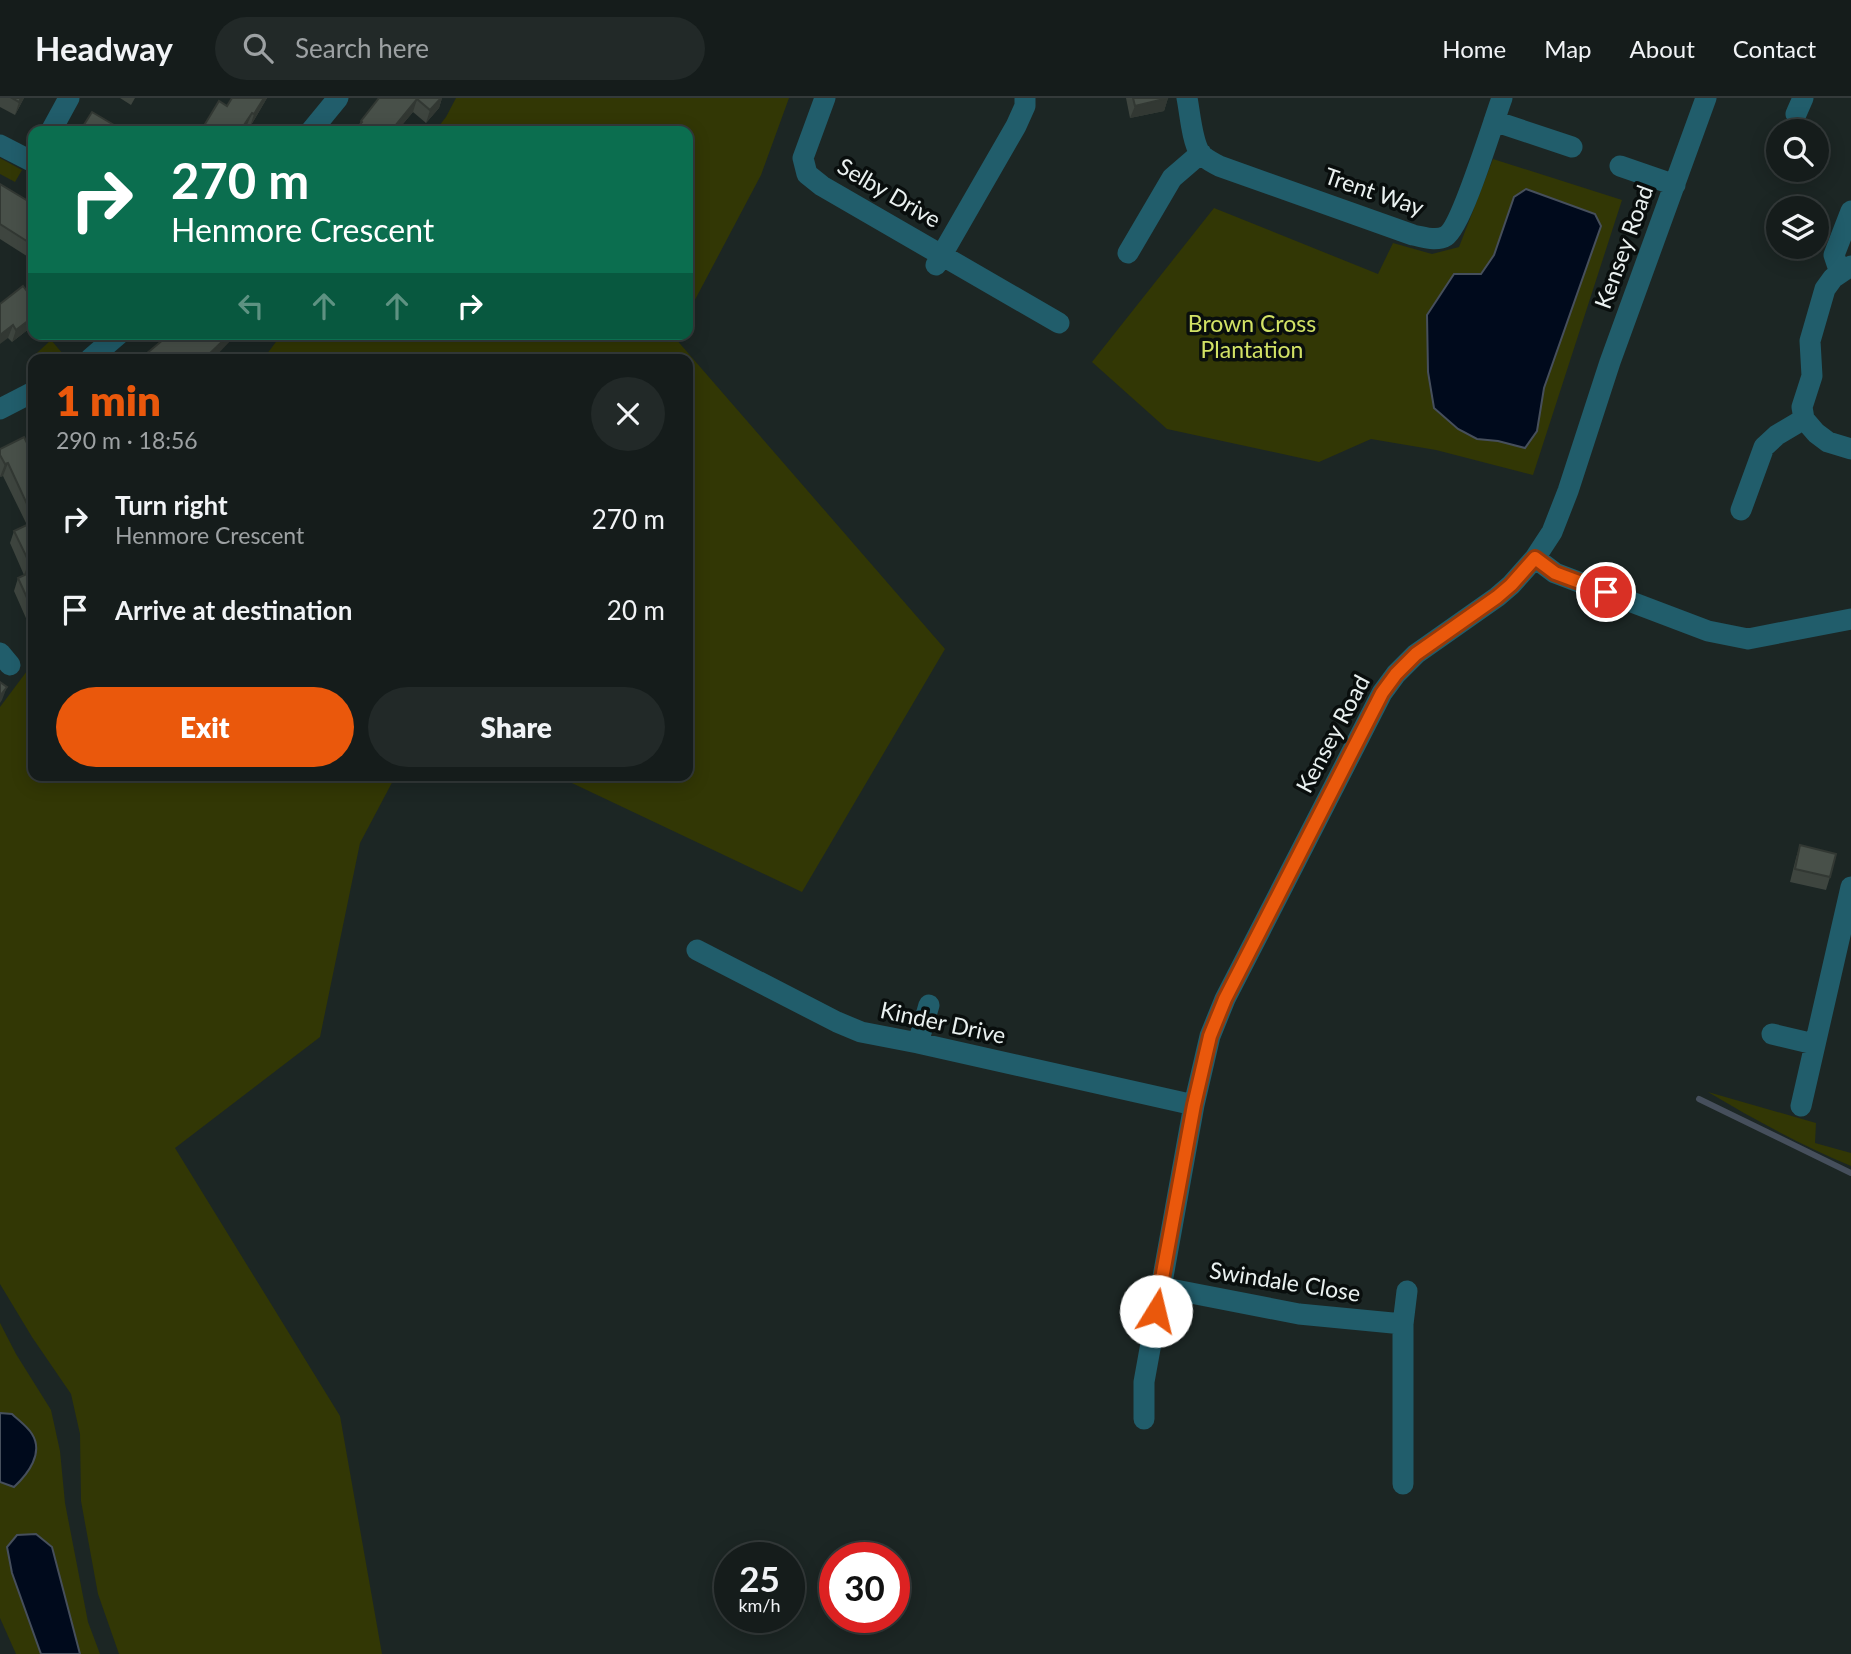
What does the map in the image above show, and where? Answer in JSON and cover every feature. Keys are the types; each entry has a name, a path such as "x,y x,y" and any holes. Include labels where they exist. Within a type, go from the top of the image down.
{"street":[{"path":"54,126 69,98"},
{"path":"315,126 338,98"},
{"name":"Selby Drive","path":"825,98 803,158 807,174 939,261 1059,323"},
{"name":"Selby Drive","path":"939,261 1016,126 1025,106 1025,98"},
{"path":"1128,253 1172,177 1201,153 1196,144 1186,98"},
{"name":"Trent Way","path":"1201,153 1207,160 1219,166 1413,235 1435,240 1446,236 1456,225 1502,98"},
{"name":"Kensey Road","path":"1144,1419 1144,1382 1194,1105 1210,1036 1225,999 1382,693 1416,654 1511,585 1535,558 1552,532 1610,362 1706,98"},
{"path":"1494,121 1572,147"},
{"path":"0,145 28,159"},
{"path":"1620,166 1675,185"},
{"path":"1851,211 1833,255 1845,270 1833,278 1825,289 1810,341 1812,376 1802,407 1804,419 1816,433 1829,442 1851,449"},
{"path":"96,354 112,340"},
{"path":"0,408 28,394"},
{"path":"1741,510 1764,447 1790,425 1804,419"},
{"path":"1535,558 1555,573 1708,632 1729,637 1748,639 1851,620"},
{"path":"1801,1106 1851,887"},
{"name":"Kinder Drive","path":"697,950 861,1032 1194,1105"},
{"path":"918,1043 929,1004"},
{"path":"1772,1034 1814,1044"},
{"name":"Swindale Close","path":"1160,1287 1299,1314 1403,1324"},
{"path":"1403,1485 1403,1324 1407,1291"}],"green space":[{"path":"456,98 789,98 761,175 693,304 693,126 439,126"},
{"path":"0,158 22,170 15,182 0,174"},
{"name":"Brown Cross Plantation","path":"1493,159 1622,200 1533,475 1436,450 1371,439 1319,462 1167,429 1092,362 1214,208 1378,274 1393,243 1432,254 1459,247","holes":["1514,197 1601,227 1544,388 1537,431 1498,441 1477,439 1428,372 1427,315 1454,274 1481,274 1494,255"]},
{"path":"51,340 63,354 36,354"},
{"path":"277,340 677,340 689,354 267,354"},
{"path":"693,359 945,649 802,892 568,781 693,781"},
{"path":"28,670 28,781 393,781 360,843 320,1037 175,1148 340,1416 382,1654 119,1654 98,1594 81,1501 80,1434 71,1394 0,1284 0,707"},
{"path":"1708,1092 1816,1123 1815,1143 1851,1153 1851,1166 1778,1132"},
{"path":"0,1323 51,1410 60,1451 65,1503 88,1622 100,1654 80,1654 52,1547 7,1547 12,1573 41,1654 16,1654 0,1618 0,1482 14,1487 13,1414 0,1413"}],"water":[{"path":"1526,189 1595,214 1601,226 1544,388 1537,431 1525,448 1477,439 1458,429 1434,408 1428,372 1427,315 1454,274 1481,274 1494,255 1514,197"},
{"path":"0,1413 12,1414 28,1428 35,1441 33,1463 14,1487 0,1482"},
{"path":"36,1534 52,1547 80,1654 41,1654 12,1573 7,1547 17,1535"}],"building":[{"path":"232,98 264,98 243,126 204,126 219,101 227,106"},
{"path":"379,98 441,98 430,110 417,99 395,126 359,126"},
{"path":"1133,98 1168,98 1135,106"},
{"path":"92,112 116,126 83,126"},
{"path":"0,184 28,201 28,242 0,224"},
{"path":"23,286 28,292 28,321 16,330 13,325 0,335 0,304"},
{"path":"163,340 224,340 209,354 146,354"},
{"path":"24,437 28,445 28,506 8,463 5,464 0,455 0,449"},
{"path":"28,524 28,560 14,531"},
{"path":"28,573 28,600 18,578"},
{"path":"0,682 7,687 0,696"},
{"path":"1800,845 1836,854 1830,877 1795,869"}],"waterway":[{"path":"1699,1099 1851,1173"}],"route":[{"path":"1156,1311 1194,1105 1210,1036 1225,999 1382,693 1416,654 1497,597 1535,558 1555,573 1606,592"}]}
